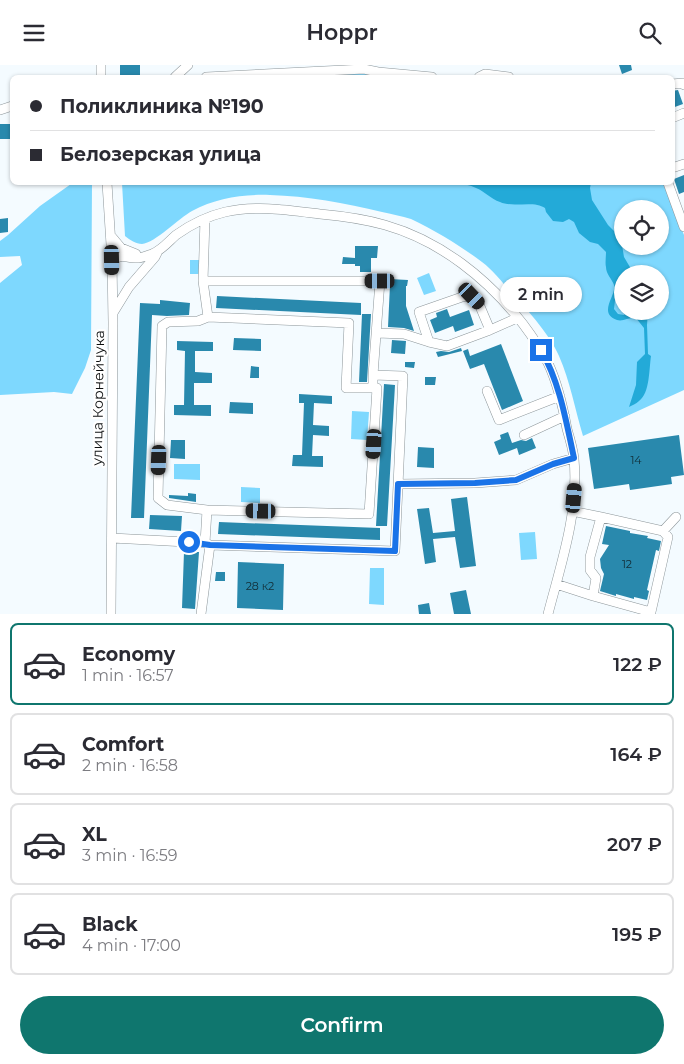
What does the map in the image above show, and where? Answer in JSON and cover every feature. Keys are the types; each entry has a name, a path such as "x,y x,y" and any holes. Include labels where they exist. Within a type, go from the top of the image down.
{"street":[{"path":"177,75 188,65"},
{"path":"238,75 364,67 378,72 410,75"},
{"name":"улица Корнейчука","path":"107,185 112,260 111,614"},
{"path":"669,185 681,209 684,227"},
{"path":"112,260 119,256 137,259 158,251 176,235 205,219 224,213 261,208 350,218 385,225 418,238 442,251 481,278 518,317 548,362 560,396 574,458 575,484 572,511 566,545 548,614"},
{"path":"205,219 203,281 208,317"},
{"path":"110,236 121,248 137,255 145,256"},
{"path":"112,314 129,287 158,251"},
{"path":"112,278 117,286 129,287"},
{"path":"203,281 380,281 372,388"},
{"path":"429,342 419,312 462,297 472,296 479,304 490,330"},
{"path":"208,317 349,323 346,388 372,388 376,389 369,514 207,510 167,505 158,498 162,326 168,322 198,321 208,317"},
{"path":"377,333 404,334 447,346 518,317"},
{"path":"112,538 207,544 395,551 403,376 373,375"},
{"path":"487,391 499,420 560,396"},
{"path":"524,435 565,416"},
{"path":"398,484 475,483 516,480 553,464 574,458"},
{"path":"201,614 207,544 207,510"},
{"path":"556,585 651,612 668,537 663,531 572,511"},
{"path":"593,596 596,578 590,570 590,557 601,517"},
{"path":"663,531 676,517"}],"shaded area":[{"path":"360,71 392,75 295,75"},
{"path":"70,185 92,185 91,350 85,368 72,394 54,392 0,395 0,283 22,265 20,256 0,257 0,241 40,206"},
{"path":"122,185 664,185 684,235 684,390 583,436 559,356 545,332 532,316 482,262 439,234 404,217 312,198 250,195 220,200 201,207 187,214 147,243 138,243 125,236"},
{"path":"466,185 591,185 592,200 614,231 614,255 624,255 629,265 614,265 614,285 606,270 606,252 598,244 590,242 579,233 574,222 569,219 563,222 553,221 545,208 529,204 505,204 482,191"},
{"path":"190,260 199,260 199,274 190,274"},
{"path":"429,273 436,291 424,295 417,278"},
{"path":"614,289 614,318 609,313 609,304"},
{"path":"638,320 647,320 648,354 651,356 647,387 643,397 629,407 636,385 637,362 645,354 644,328"},
{"path":"352,411 369,412 367,440 351,439"},
{"path":"174,464 200,464 200,480 174,479"},
{"path":"241,487 260,488 260,503 241,502"},
{"path":"535,532 537,559 521,560 519,533"},
{"path":"370,568 384,568 384,605 369,604"}],"building":[{"path":"120,65 140,65 140,75 120,75"},
{"path":"619,65 631,65 632,70 622,74"},
{"path":"675,90 678,90 683,104 675,107"},
{"path":"0,124 10,124 10,139 0,139"},
{"path":"684,175 684,192 679,194 675,179"},
{"path":"8,218 8,232 0,233 0,219"},
{"path":"355,246 378,246 377,258 371,258 371,272 360,272 360,266 355,266 355,264 342,264 343,257 355,258"},
{"path":"389,279 408,280 406,286 406,306 414,331 388,327"},
{"path":"217,296 361,303 361,315 216,308"},
{"path":"160,300 190,303 189,315 152,315 144,518 131,518 140,303 160,304"},
{"path":"447,309 450,317 469,310 474,325 455,332 453,326 435,333 430,320 437,317 436,313"},
{"path":"362,314 371,314 367,382 359,382"},
{"path":"234,338 261,339 261,351 233,350"},
{"path":"392,340 406,341 405,354 391,353"},
{"path":"177,341 213,342 213,351 195,351 195,372 212,373 212,383 194,383 194,405 211,405 211,416 174,415 174,405 184,405 185,351 177,350"},
{"path":"501,344 523,401 502,410 484,364 470,369 463,351 468,349 470,356"},
{"path":"461,348 462,351 438,357 436,352 449,352"},
{"path":"405,362 415,362 414,368 405,367"},
{"path":"251,366 259,367 259,378 250,378"},
{"path":"425,377 436,377 435,385 425,385"},
{"path":"384,384 395,385 387,526 376,526"},
{"path":"299,394 332,396 332,404 314,403 313,425 329,426 329,436 313,435 312,456 323,456 323,467 292,466 293,455 302,455 304,403 299,403"},
{"path":"230,402 253,403 253,414 229,413"},
{"path":"508,432 512,443 532,438 536,448 519,455 517,448 499,455 494,442 501,439 500,435"},
{"path":"679,435 684,475 671,477 672,484 630,490 629,484 594,489 588,448"},
{"path":"171,440 185,440 185,459 170,458"},
{"path":"418,447 434,448 434,468 417,467"},
{"path":"188,493 196,494 196,502 169,498 169,495 188,496"},
{"path":"467,497 476,566 460,568 455,537 433,539 436,562 425,564 417,509 429,508 433,533 455,531 451,499"},
{"path":"150,515 182,516 181,531 149,529"},
{"path":"219,522 380,528 380,540 218,534"},
{"path":"606,526 661,541 659,551 656,550 647,590 649,591 647,600 616,594 616,596 600,591 604,574 600,559 609,545 602,544"},
{"path":"184,552 199,552 195,609 182,608"},
{"path":"238,562 284,564 283,610 237,608"},
{"path":"216,572 225,572 225,581 215,581"},
{"path":"466,590 471,614 454,614 450,593"},
{"path":"429,603 431,614 419,614 418,605"}],"route":[{"path":"189,542 210,545 395,551 398,484 475,483 516,480 553,464 574,458 560,396 553,374 541,350"}]}
